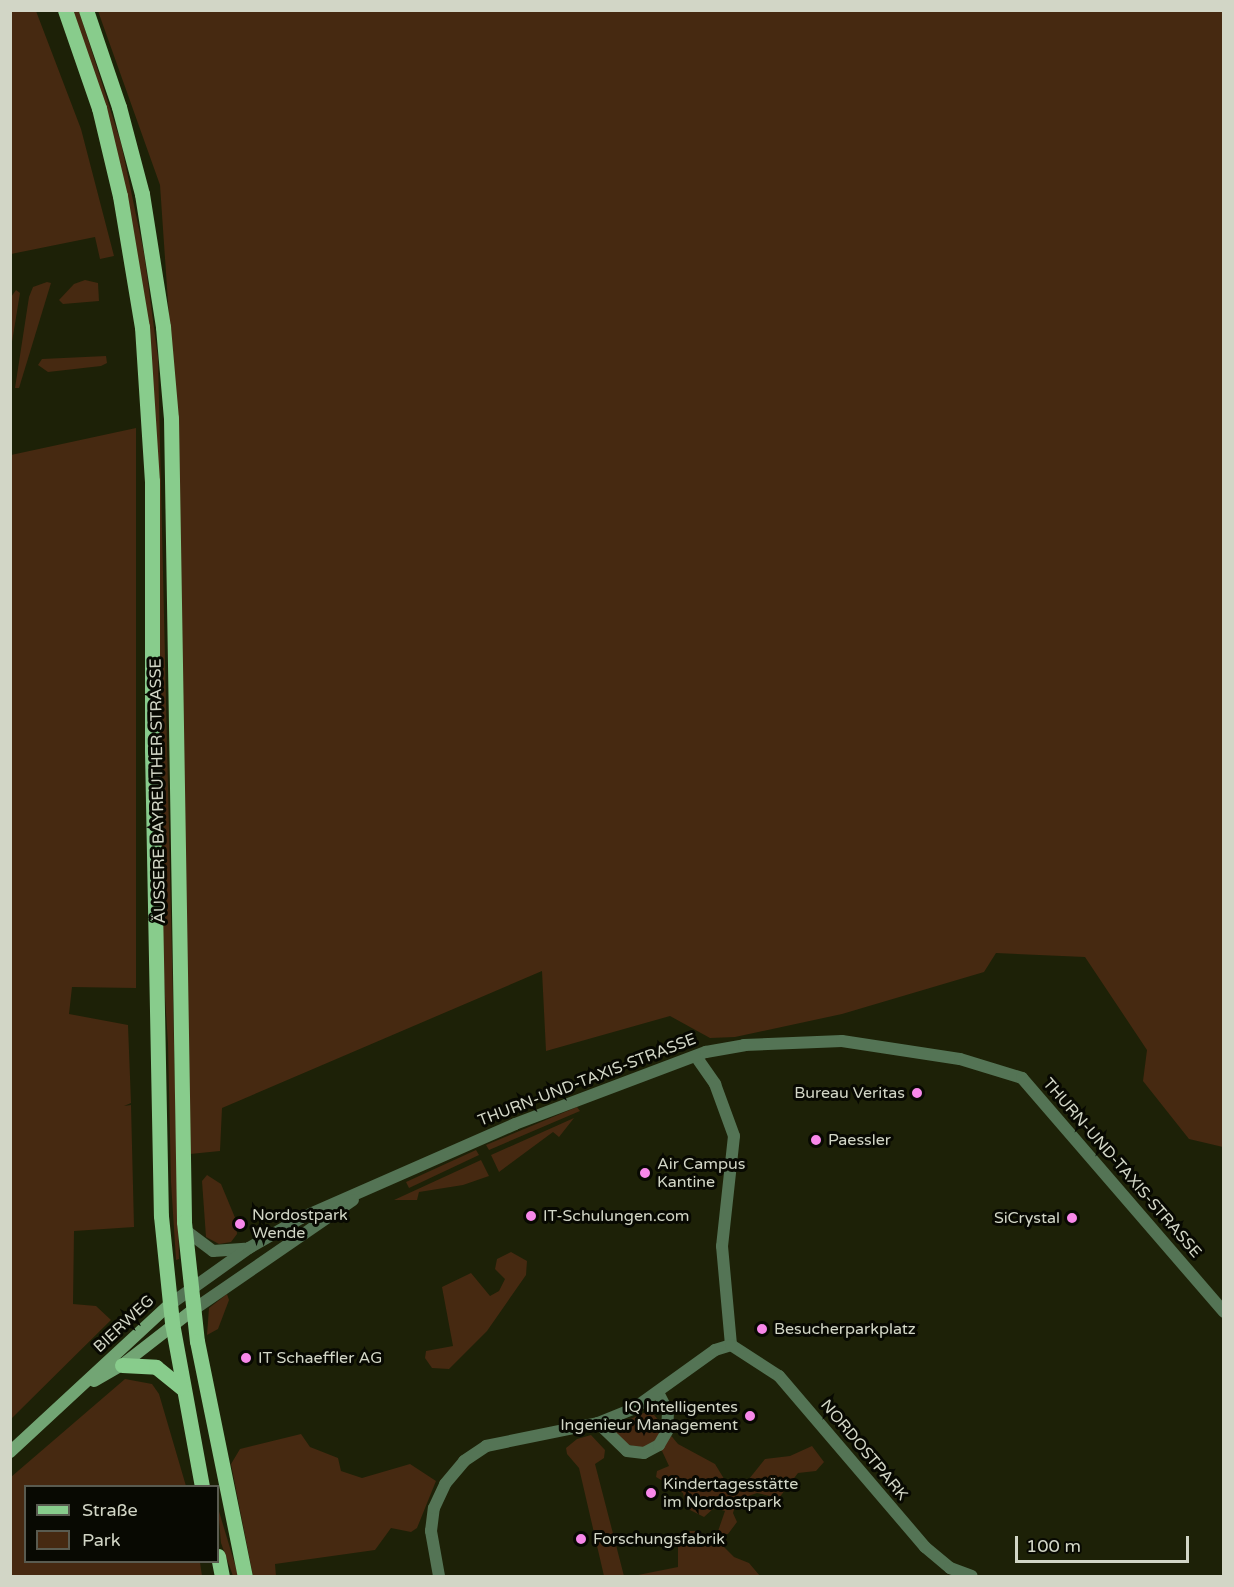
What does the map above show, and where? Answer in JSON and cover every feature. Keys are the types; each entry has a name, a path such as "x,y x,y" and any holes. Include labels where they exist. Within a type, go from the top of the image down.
{"main road":[{"name":"ÄUSSERE BAYREUTHER STRASSE","path":"65,10 109,152 125,217 142,327 152,481 159,1167 169,1305 182,1388 202,1485"},
{"name":"ÄUSSERE BAYREUTHER STRASSE","path":"86,10 119,107 142,194 163,327 171,418 185,1230 190,1288 210,1416 244,1576"},
{"name":"BIERWEG","path":"10,1452 84,1387 115,1353 169,1305"},
{"name":"BIERWEG","path":"84,1387 122,1365 172,1323 193,1310"},
{"path":"122,1365 156,1367 182,1388"},
{"path":"219,1561 222,1576"}],"street":[{"name":"THURN-UND-TAXIS-STRASSE","path":"190,1288 249,1248 312,1213 365,1192 515,1124 697,1058 706,1052 744,1045 842,1041 960,1059 1022,1078 1224,1312"},
{"path":"439,1576 431,1531 434,1508 445,1484 464,1461 486,1446 510,1439 598,1423 633,1409 715,1350 731,1345 722,1245 734,1136 715,1084 697,1058"},
{"name":"THURN-UND-TAXIS-STRASSE","path":"193,1310 365,1192"},
{"path":"185,1230 213,1251 249,1248"},
{"name":"BIERWEG","path":"169,1305 190,1288"},
{"name":"NORDOSTPARK","path":"731,1345 779,1376 926,1547 950,1568 972,1576"},
{"path":"598,1423 627,1451 644,1453 659,1444 667,1431 668,1412 658,1392"}],"green space":[{"path":"10,11 36,11 81,129 114,256 100,259 95,237 11,254"},
{"path":"72,11 79,11 121,143 144,253 158,358 179,1259 176,1260 162,949 150,346"},
{"path":"98,11 1223,11 1223,1147 1189,1139 1143,1081 1147,1050 1085,957 996,953 984,972 842,1014 735,1037 710,1038 670,1016 546,1051 542,971 222,1108 220,1151 190,1154 176,419 160,185"},
{"path":"85,280 98,283 99,301 63,304 59,300 74,284"},
{"path":"47,282 51,283 19,388 15,388 29,297 33,287"},
{"path":"16,290 20,293 11,348 11,297"},
{"path":"106,356 107,363 101,366 48,372 38,365 42,359"},
{"path":"136,428 136,988 72,987 69,1014 128,1025 131,1103 124,1106 131,1105 134,1227 74,1231 73,1304 96,1306 111,1320 11,1419 11,455"},
{"path":"577,1107 580,1111 489,1150 486,1145"},
{"path":"574,1118 559,1137 553,1132 499,1172 491,1155"},
{"path":"476,1150 479,1155 409,1188 406,1182"},
{"path":"481,1160 489,1176 463,1185 419,1192 417,1200 394,1200"},
{"path":"207,1175 221,1184 236,1220 237,1234 231,1242 219,1244 206,1237 202,1181"},
{"path":"511,1252 527,1261 526,1275 487,1331 449,1369 432,1368 425,1358 426,1351 453,1346 442,1287 471,1273 490,1296 499,1291 505,1279 495,1269 497,1259"},
{"path":"227,1294 229,1300 218,1329 207,1335 209,1308"},
{"path":"125,1379 152,1384 159,1394 186,1485 24,1485 24,1563 200,1563 202,1576 11,1576 11,1477"},
{"path":"650,1410 678,1444 715,1464 726,1482 745,1484 765,1459 790,1456 812,1446 824,1462 816,1471 798,1473 779,1498 757,1493 737,1500 733,1513 737,1522 728,1534 717,1534 725,1511 714,1508 704,1517 686,1508 683,1493 656,1477 657,1471 669,1466 662,1451 622,1444 607,1430"},
{"path":"301,1434 310,1447 338,1458 341,1471 362,1478 410,1464 436,1481 417,1528 411,1532 391,1528 375,1550 275,1564 276,1576 253,1576 231,1464 240,1449"},
{"path":"591,1435 605,1450 604,1458 595,1464 624,1576 604,1576 579,1468 567,1454 566,1448 577,1439"},
{"path":"219,1511 238,1576 233,1576 221,1543"},
{"path":"690,1531 700,1531 705,1539 714,1537 734,1557 749,1563 760,1576 633,1576 678,1567 678,1540"}],"place":[{"name":"Bureau Veritas","path":"917,1093"},
{"name":"Paessler","path":"816,1140"},
{"name":"Air Campus Kantine","path":"645,1173"},
{"name":"IT-Schulungen.com","path":"531,1216"},
{"name":"SiCrystal","path":"1072,1218"},
{"name":"Nordostpark Wende","path":"240,1224"},
{"name":"Besucherparkplatz","path":"762,1329"},
{"name":"IT Schaeffler AG","path":"246,1358"},
{"name":"IQ Intelligentes Ingenieur Management","path":"750,1416"},
{"name":"Kindertagesstätte im Nordostpark","path":"651,1493"},
{"name":"Forschungsfabrik","path":"581,1539"}]}
